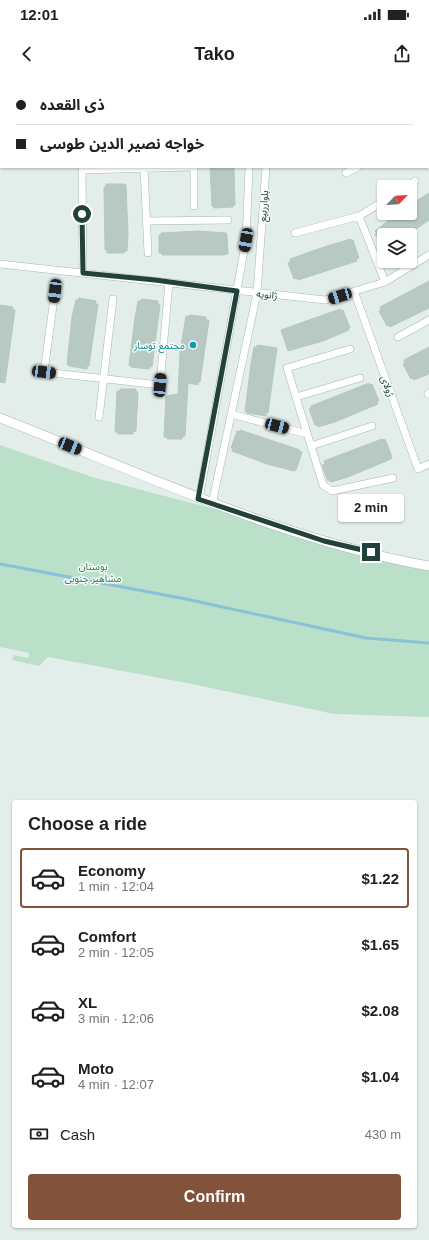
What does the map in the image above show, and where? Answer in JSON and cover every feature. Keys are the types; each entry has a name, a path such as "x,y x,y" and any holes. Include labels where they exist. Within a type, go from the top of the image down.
{"street":[{"path":"83,273 82,169 144,168 148,253"},
{"path":"194,168 194,206"},
{"name":"بلوارربیع","path":"198,499 246,240 249,168"},
{"name":"بلوارربیع","path":"212,504 257,294 266,168"},
{"path":"346,173 356,168"},
{"path":"295,233 359,216 377,205"},
{"path":"359,216 385,282"},
{"path":"147,221 228,220"},
{"name":"ژانویه","path":"0,264 169,282 257,294 325,300 385,282 429,255"},
{"path":"55,291 44,372 160,385 169,282"},
{"name":"ژولای","path":"354,291 418,469 429,464"},
{"path":"99,417 113,299"},
{"path":"398,337 429,320"},
{"path":"350,349 287,368 323,485 332,491 393,478"},
{"path":"296,397 360,378"},
{"path":"231,414 307,434"},
{"path":"0,418 212,504 324,541 429,566"},
{"path":"311,446 372,426"}],"green space":[{"name":"بوستان مشاهیر جنوبی","path":"0,445 92,477 429,565 429,717 334,714 192,684 48,657 39,666 12,660 14,655 28,658 29,653 0,647"}],"building":[{"path":"210,168 234,168 235,205 233,205 233,207 214,208 212,206"},
{"path":"106,184 125,184 126,186 128,233 127,251 124,253 107,253 107,250 105,250 104,187 106,187"},
{"path":"429,193 429,220 417,229 379,228 389,220 417,220 417,201"},
{"path":"198,231 226,233 228,254 162,255 162,253 159,253 159,235 161,235 161,233"},
{"path":"351,239 351,241 353,240 359,258 356,259 357,261 298,280 297,278 294,279 288,263 290,262 290,259"},
{"path":"429,281 429,308 390,327 389,325 387,326 379,311 381,309 380,307"},
{"path":"79,298 96,301 95,304 98,304 89,366 87,366 87,369 69,366 67,364 72,317 76,300"},
{"name":"مجتمع توسار","path":"141,299 158,301 158,304 160,305 152,367 150,366 149,369 131,367 129,365 138,301 141,301"},
{"path":"0,305 13,307 12,309 15,310 5,383 0,382"},
{"path":"340,309 341,311 343,310 350,328 348,328 349,330 323,341 288,351 281,330"},
{"path":"189,315 206,317 206,320 209,320 200,382 198,382 198,385 188,383 185,436 182,437 182,439 167,439 167,437 164,437 166,396 178,394 180,352 186,316 189,317"},
{"path":"257,345 277,348 268,413 266,413 266,416 247,413 245,411 254,347 257,347"},
{"path":"429,347 429,374 414,380 412,378 411,379 403,364 405,362 404,360"},
{"path":"369,383 369,385 372,384 379,401 377,402 378,404 335,422 318,427 315,425 309,409 311,406"},
{"path":"120,389 136,389 136,392 138,392 136,431 133,432 133,434 118,434 118,432 115,432 117,391 120,391"},
{"path":"240,430 300,450 299,451 302,452 296,470 294,471 267,464 232,451 233,448 231,448 237,431 240,432"},
{"path":"385,439 392,457 391,459 348,477 331,482 330,480 328,481 322,465 325,464 324,461"}],"waterway":[{"path":"0,564 186,599 366,638 429,643"}],"place":[{"name":"مجتمع توسار","path":"193,345"}],"route":[{"path":"82,214 83,273 155,280 237,291 198,499 324,541 371,552"}]}
